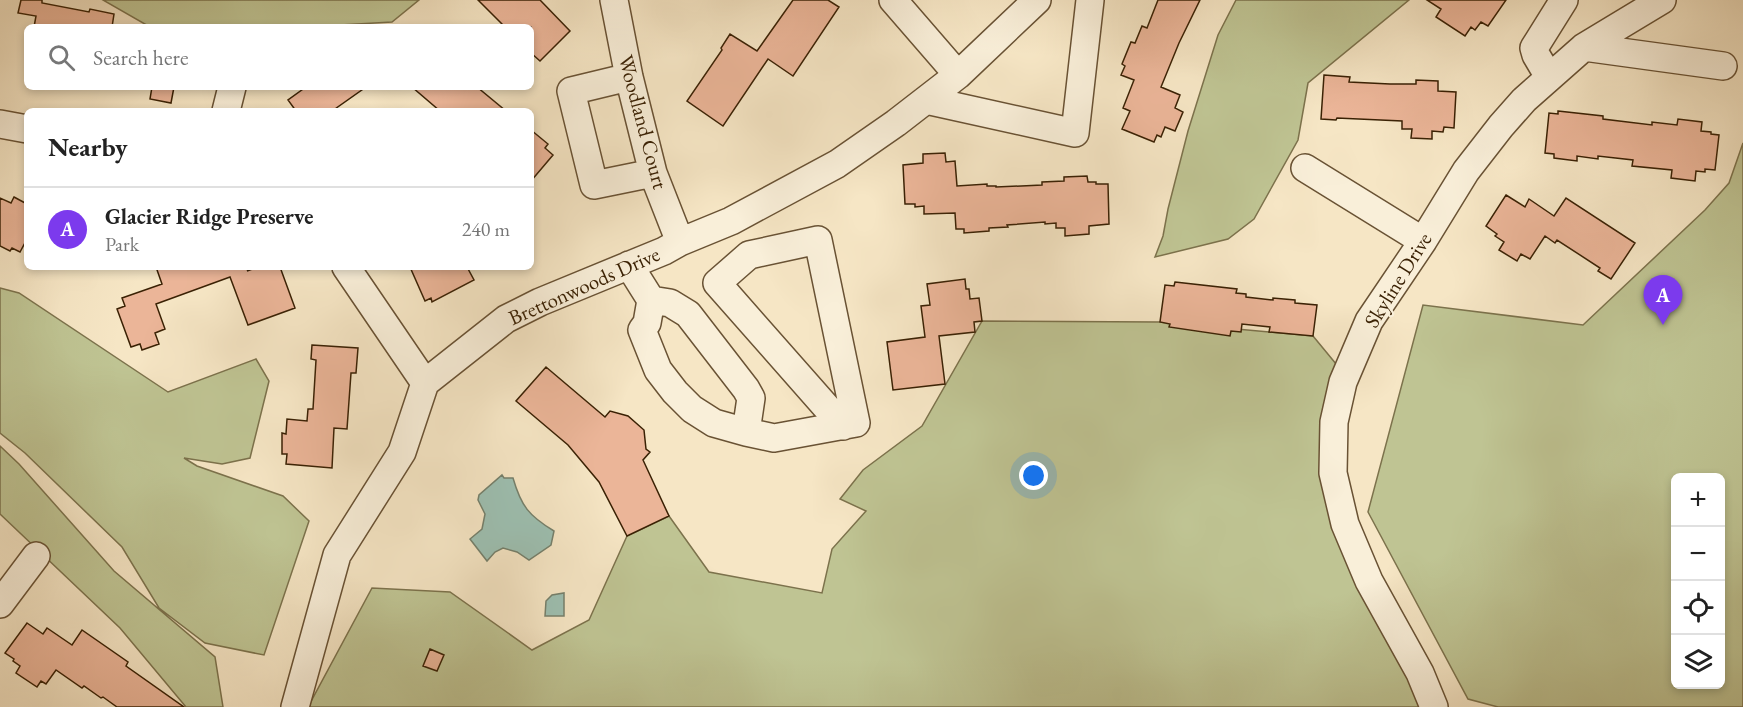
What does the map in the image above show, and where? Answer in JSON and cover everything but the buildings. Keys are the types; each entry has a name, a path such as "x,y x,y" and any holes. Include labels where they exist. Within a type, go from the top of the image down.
{"street":[{"name":"Woodland Court","path":"614,0 629,77 653,173 680,242"},
{"path":"893,0 958,75"},
{"name":"Brettonwoods Drive","path":"425,383 506,319 540,302 664,251 731,220 837,164 958,75 1037,0"},
{"path":"926,100 1075,133 1090,0"},
{"path":"1549,77 1534,48 1564,0"},
{"name":"Skyline Drive","path":"1434,707 1420,673 1369,581 1345,524 1333,473 1334,422 1343,382 1369,321 1473,162 1508,117 1584,47 1662,0"},
{"path":"1584,47 1723,66"},
{"path":"629,77 571,91 594,185 653,173"},
{"path":"227,108 231,90"},
{"path":"0,124 24,128"},
{"path":"1305,168 1423,241"},
{"path":"731,220 749,255"},
{"path":"629,265 651,300 646,323 642,330 658,370 675,392 692,409 714,423 774,438 843,426 856,423 818,240 749,255 717,283 843,426"},
{"path":"295,707 337,555 402,452 425,383 348,270"},
{"path":"651,300 670,303 688,314 746,389 751,398 746,432"},
{"path":"0,604 36,556"}],"green space":[{"path":"103,0 419,0 392,22 145,24"},
{"path":"1236,0 1409,0 1308,83 1298,140 1254,219 1228,239 1155,257 1163,236 1188,131 1218,35"},
{"path":"1743,143 1743,707 1498,707 1468,699 1368,512 1423,305 1583,325 1705,210 1729,183"},
{"path":"0,288 19,293 168,392 256,359 269,381 250,458 222,464 184,458 197,466 283,496 309,521 264,655 205,643 159,608 122,547 25,453 0,433"},
{"path":"982,321 1160,322 1313,336 1346,376 1333,468 1434,707 308,707 372,588 450,592 532,650 589,620 627,536 669,516 709,572 822,593 832,549 866,511 840,499 863,470 922,426"},
{"path":"0,446 19,464 114,571 215,657 223,707 186,707 120,628 0,514"}],"shaded area":[{"path":"502,475 504,478 513,478 519,496 527,509 554,531 551,545 529,560 517,552 503,548 495,552 487,561 470,539 482,529 485,514 478,500 479,495"},
{"path":"564,593 564,616 545,616 546,601 552,595"}],"place":[{"name":"Glacier Ridge Preserve","path":"1663,325"}]}
